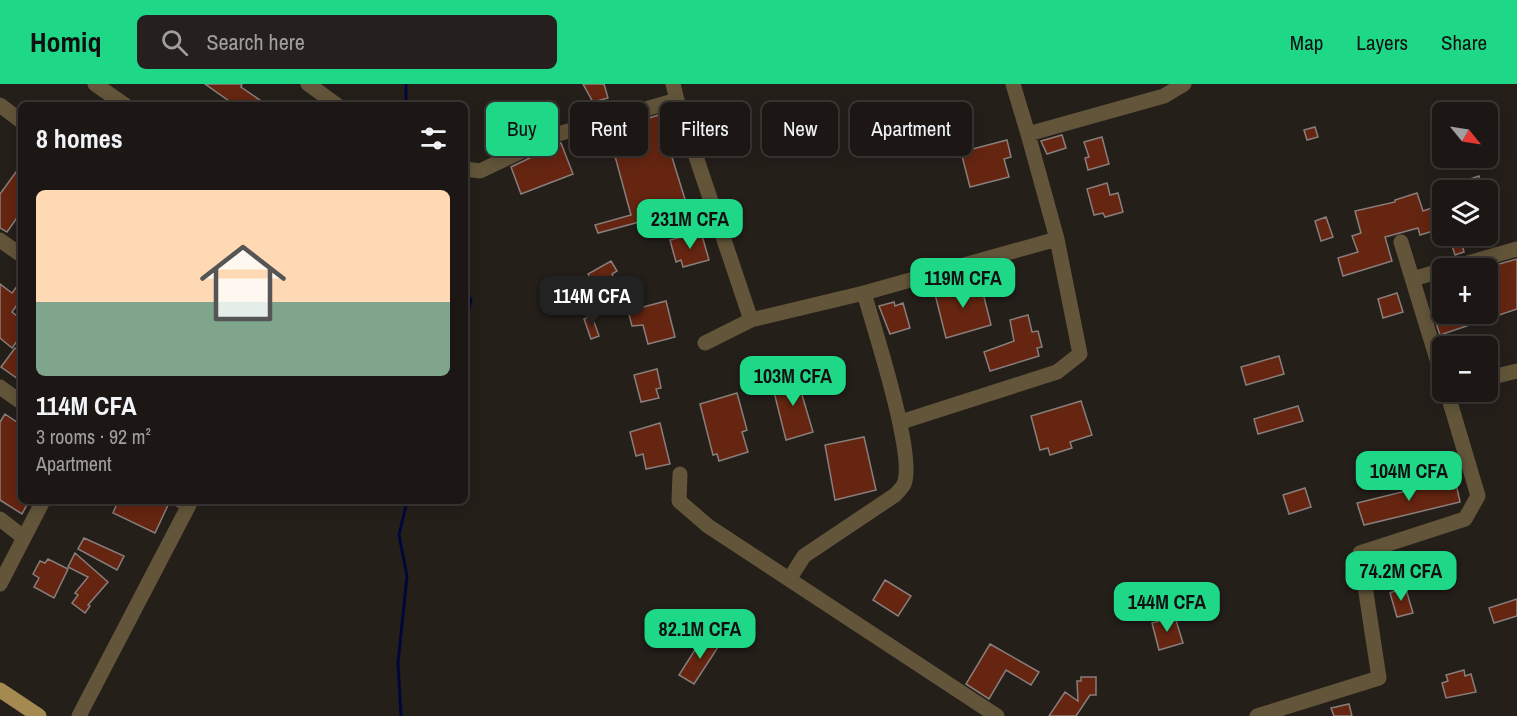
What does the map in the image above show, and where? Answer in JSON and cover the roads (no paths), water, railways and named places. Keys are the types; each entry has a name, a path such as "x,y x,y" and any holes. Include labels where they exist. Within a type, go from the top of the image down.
{"main road":[{"path":"0,690 39,716"}],"street":[{"path":"95,84 121,102"},
{"path":"308,84 333,102"},
{"path":"673,84 752,320"},
{"path":"901,422 1057,372 1080,354 1057,239 1013,84"},
{"path":"1028,134 1164,96 1184,84"},
{"path":"468,169 480,171 558,134 677,100"},
{"path":"0,105 18,119"},
{"path":"705,343 752,320 864,293 1057,239"},
{"path":"0,240 18,253"},
{"path":"1401,242 1432,342"},
{"path":"1485,258 1517,249"},
{"path":"1413,279 1432,273"},
{"path":"790,578 804,556 895,495 904,484 906,471 901,422 864,293"},
{"path":"1498,376 1517,371"},
{"path":"0,387 18,400"},
{"path":"1257,716 1379,678 1360,553 1466,519 1477,502 1478,496 1450,402"},
{"path":"680,474 679,501 708,526 997,716"},
{"path":"0,584 41,504"},
{"path":"79,716 189,505 187,504"},
{"path":"0,519 23,537"}],"waterway":[{"path":"406,84 406,102"},
{"path":"468,294 471,300 468,311"},
{"path":"401,716 398,663 407,576 399,535 406,504"}]}
